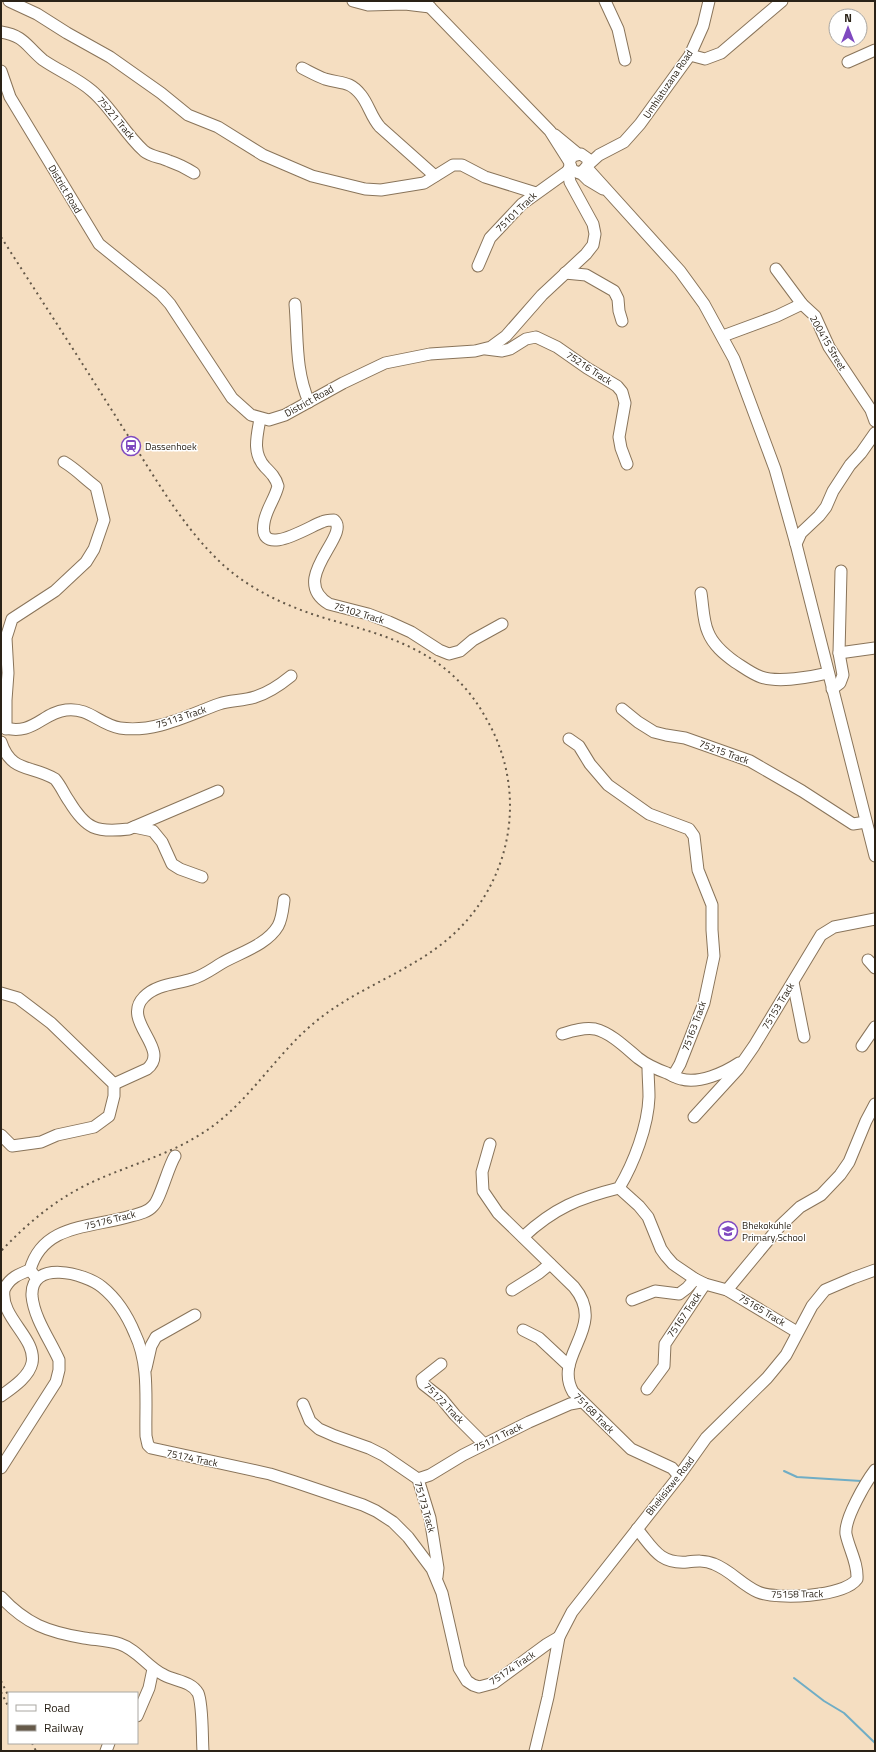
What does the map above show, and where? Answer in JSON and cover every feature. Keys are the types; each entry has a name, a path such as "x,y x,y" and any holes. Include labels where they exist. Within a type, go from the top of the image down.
{"street":[{"path":"9,1 37,14 73,37 110,57 161,93 188,115 218,127 263,155 312,176 365,189 381,190 424,183 453,166 462,165 485,177 536,193"},
{"path":"353,1 368,5 427,4 550,131 577,168 612,195 680,271 704,304 723,336 734,359 754,409 775,469 796,544 875,856"},
{"path":"605,1 618,29 625,60"},
{"name":"Umhlatuzana Road","path":"577,168 624,142 640,124 690,55 703,26 709,1"},
{"path":"690,55 705,59 721,53 782,1"},
{"name":"75221 Track","path":"1,32 20,38 47,62 77,79 92,91 105,104 129,135 145,151 152,156 168,160 194,173"},
{"path":"848,62 875,50"},
{"path":"302,68 324,78 345,82 354,87 368,103 373,118 380,127 434,176"},
{"name":"District Road","path":"1,71 10,97 99,244 161,294 178,314 232,398 248,413 260,419 277,418 343,383 385,363 430,354 466,353 486,348 506,336 542,296 586,254 593,245 593,224 574,189 577,168"},
{"path":"550,131 588,159 577,168"},
{"name":"Umhlatuzana Road","path":"580,154 605,152"},
{"path":"577,168 573,156 580,154"},
{"name":"75101 Track","path":"478,266 490,238 522,204 536,193 577,168"},
{"name":"200415 Street","path":"776,269 802,304 815,316 829,347 871,410 875,421"},
{"path":"565,273 586,275 614,291 618,299 622,321"},
{"path":"295,304 300,379 309,402"},
{"path":"723,336 777,316 802,304"},
{"name":"75216 Track","path":"486,348 502,351 510,349 526,339 536,337 549,342 587,368 614,383 622,392 624,399 625,409 619,438 621,448 628,464"},
{"name":"75102 Track","path":"260,419 256,450 261,461 277,481 278,486 264,524 267,536 270,539 276,540 285,538 323,521 334,520 337,526 314,579 314,590 319,596 329,604 368,614 389,622 411,632 439,650 449,654 460,651 474,640 502,624"},
{"path":"796,544 801,533 826,507 840,480 875,433"},
{"path":"4,728 8,673 6,638 12,619 55,591 86,562 94,549 104,520 96,487 74,467 64,462"},
{"path":"832,689 840,683 843,675 839,653 841,571"},
{"path":"701,593 707,631 714,643 746,670 761,678 772,679 828,673"},
{"path":"839,653 875,648"},
{"name":"75113 Track","path":"4,728 24,729 38,724 56,713 76,709 86,712 118,728 143,729 167,724 221,704 254,698 265,694 291,676"},
{"name":"75215 Track","path":"622,709 638,722 654,732 685,738 750,761 802,791 853,824 866,822"},
{"name":"75163 Track","path":"569,739 579,746 590,764 608,785 649,814 690,829 694,836 698,870 712,905 714,956 712,970 698,1018 680,1064 673,1076"},
{"path":"1,742 8,758 18,766 55,779 82,820 89,826 97,829 115,831 134,827 218,791"},
{"path":"134,827 153,831 162,842 172,864 202,877"},
{"path":"114,1084 147,1069 151,1066 153,1060 154,1050 138,1021 137,1013 142,998 170,984 191,980 203,975 268,936 278,925 284,900"},
{"name":"75153 Track","path":"694,1117 738,1069 821,935 826,930 875,919"},
{"path":"793,982 804,1037"},
{"path":"1,993 18,998 51,1023 114,1084 114,1096 109,1116 94,1128 57,1135 41,1142 12,1146 1,1135"},
{"path":"862,1046 875,1027"},
{"path":"562,1034 581,1029 593,1028 602,1031 648,1066 689,1081 703,1079 724,1072 744,1059"},
{"path":"523,1237 538,1223 552,1213 577,1200 589,1195 619,1188 632,1164 642,1134 649,1097 647,1078 648,1066"},
{"name":"75165 Track","path":"797,1332 727,1290 780,1226 806,1202 821,1195 840,1175 849,1162 866,1121 875,1104"},
{"name":"75168 Track","path":"490,1144 482,1172 483,1191 498,1213 578,1292 584,1301 586,1321 569,1366 569,1385 581,1402 631,1449 672,1468 680,1476"},
{"name":"75176 Track","path":"33,1275 33,1260 40,1248 55,1236 86,1226 133,1216 153,1207 159,1197 174,1156"},
{"path":"619,1188 639,1206 648,1217 664,1253 673,1264 705,1284 727,1290"},
{"path":"512,1290 539,1274 550,1264"},
{"name":"Bhekisizwe Road","path":"535,1751 548,1697 559,1637 572,1612 636,1529 680,1476 706,1438 767,1378 786,1356 797,1332 812,1306 825,1290 875,1270"},
{"name":"75174 Track","path":"1,1396 16,1385 29,1370 32,1364 32,1355 28,1346 11,1321 4,1307 3,1299 9,1282 19,1274 42,1275 51,1272 72,1274 94,1281 117,1302 136,1335 145,1372 146,1436 148,1445 151,1448 270,1474 331,1494 376,1511 393,1522 408,1537 432,1569 449,1618 459,1668 467,1681 473,1685 479,1687 494,1683 547,1644 559,1637"},
{"path":"1,1468 56,1382 59,1370 59,1360 34,1307 32,1295 33,1275"},
{"path":"632,1300 655,1291 678,1294 687,1288 695,1279"},
{"name":"75167 Track","path":"647,1389 664,1366 665,1344 705,1284"},
{"path":"145,1372 151,1346 156,1337 171,1327 195,1315"},
{"path":"523,1330 539,1338 569,1366"},
{"name":"75172 Track","path":"441,1364 422,1379 423,1384 441,1398 455,1415 484,1444"},
{"name":"75171 Track","path":"418,1479 430,1475 484,1444 549,1412 581,1402"},
{"name":"75173 Track","path":"303,1404 310,1421 319,1429 376,1451 418,1479 433,1532 438,1568 437,1580"},
{"name":"75158 Track","path":"636,1529 659,1556 666,1560 677,1562 696,1561 712,1563 750,1588 768,1595 821,1595 854,1583 857,1579 856,1568 846,1532 851,1512 875,1470"},
{"path":"1,1597 24,1618 37,1626 83,1638 120,1644 135,1651 153,1669 170,1678 190,1685 198,1694 203,1751"},
{"path":"138,1714 149,1688 153,1669"}],"waterway":[{"path":"784,1471 797,1477 861,1481"},
{"path":"794,1678 824,1701 844,1713 875,1743"}],"railway":[{"path":"1,237 177,512 202,543 225,567 236,576 273,598 312,614 400,642 424,654 446,669 473,698 492,730 501,751 507,772 510,795 509,825 506,844 494,879 485,896 474,911 462,926 448,939 416,962 346,1000 314,1023 299,1036 246,1096 217,1123 201,1134 173,1149 98,1179 72,1193 40,1215 1,1251"},
{"path":"1,1681 8,1695"},
{"path":"1,1692 8,1706"},
{"path":"32,1744 36,1751"}],"place":[{"name":"Dassenhoek","path":"131,446"},
{"name":"Bhekokuhle Primary School","path":"728,1231"}]}
